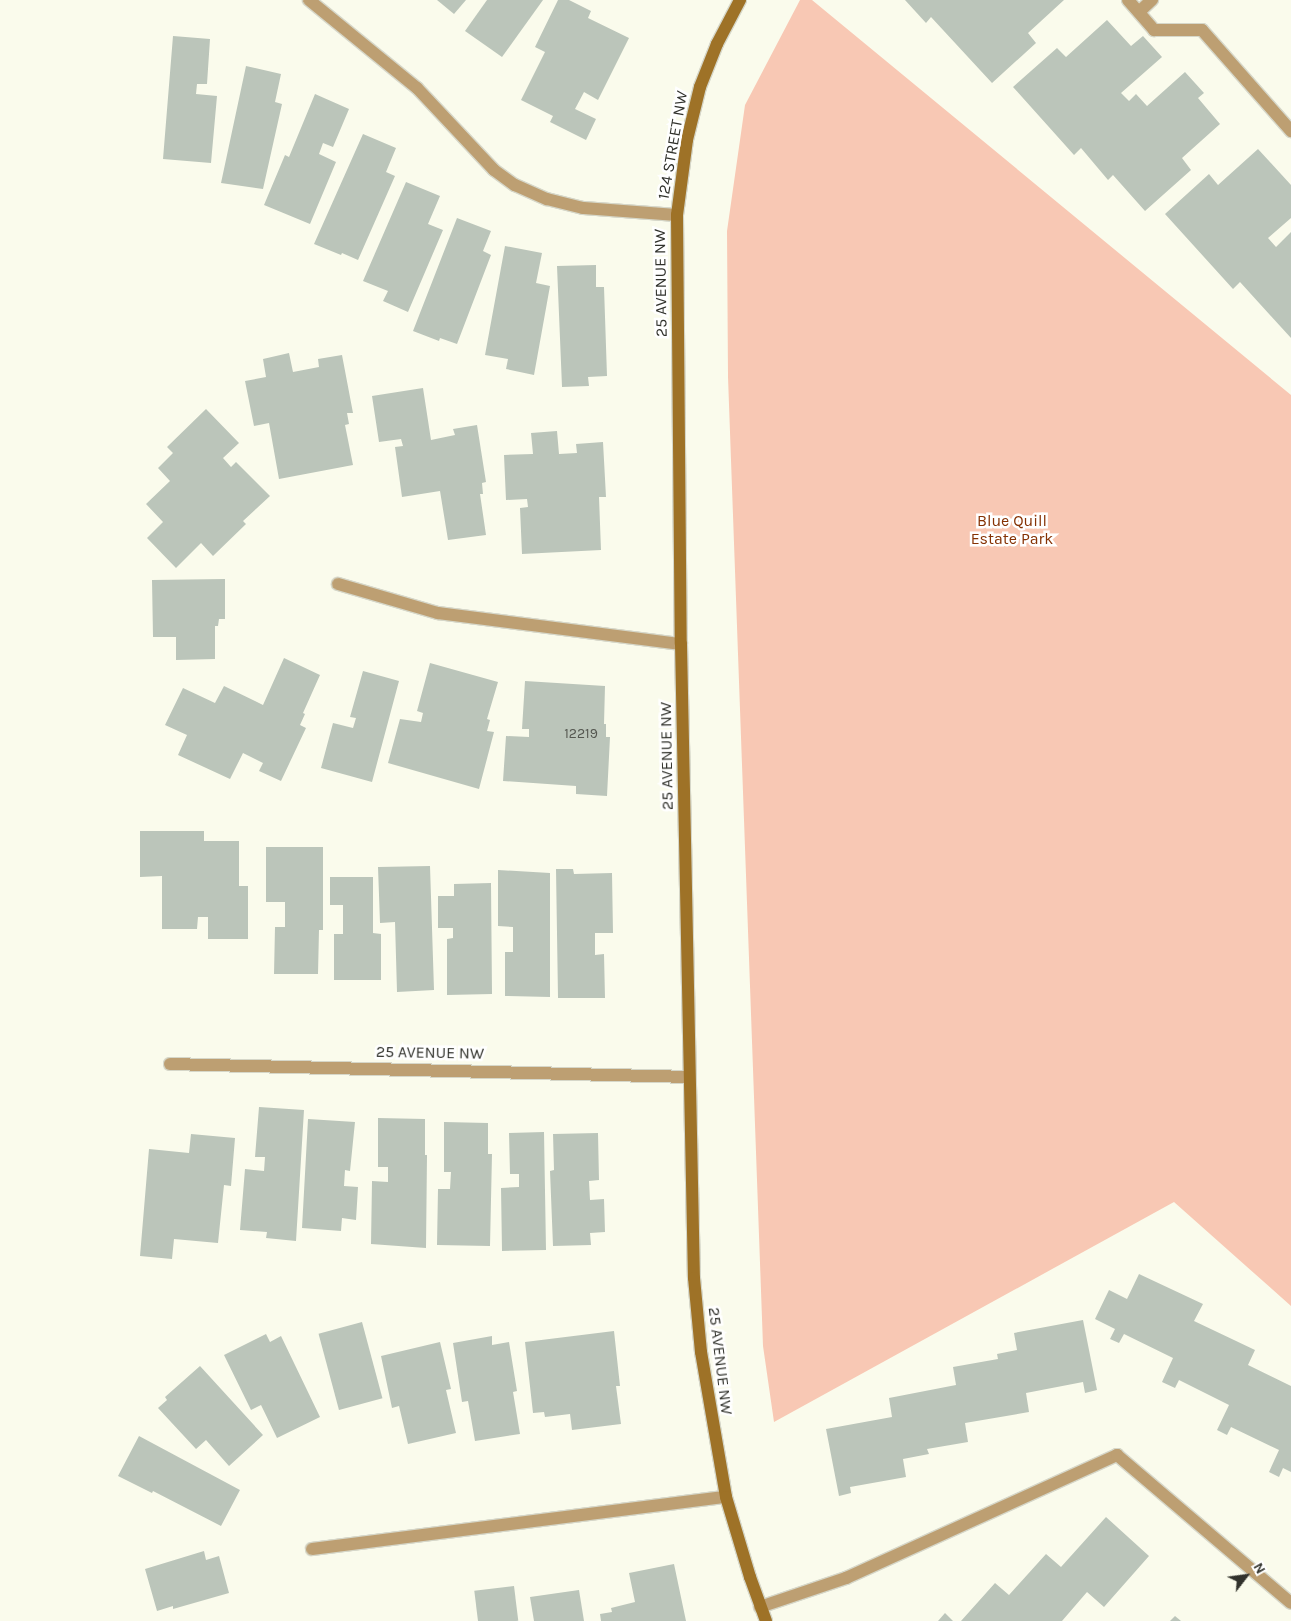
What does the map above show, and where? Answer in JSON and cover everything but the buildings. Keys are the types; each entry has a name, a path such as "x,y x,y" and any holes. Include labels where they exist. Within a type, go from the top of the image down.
{"street":[{"name":"25 AVENUE NW","path":"309,0 417,88 494,170 515,185 547,199 584,208 676,215 689,1078 695,1287 701,1352 726,1497 766,1621"},
{"name":"124 STREET NW","path":"676,215 687,140 700,87 717,44 740,0"},
{"path":"1128,0 1154,30 1202,30 1291,131"},
{"path":"1139,12 1152,0"},
{"path":"338,584 438,613 682,644"},
{"name":"25 AVENUE NW","path":"170,1064 689,1078"},
{"path":"760,1607 846,1578 1117,1455 1291,1603"},
{"path":"312,1549 726,1497"}],"green space":[{"name":"Blue Quill Estate Park","path":"800,0 812,0 1291,395 1291,1306 1174,1202 774,1422 763,1346 728,377 727,231 745,105"}]}
